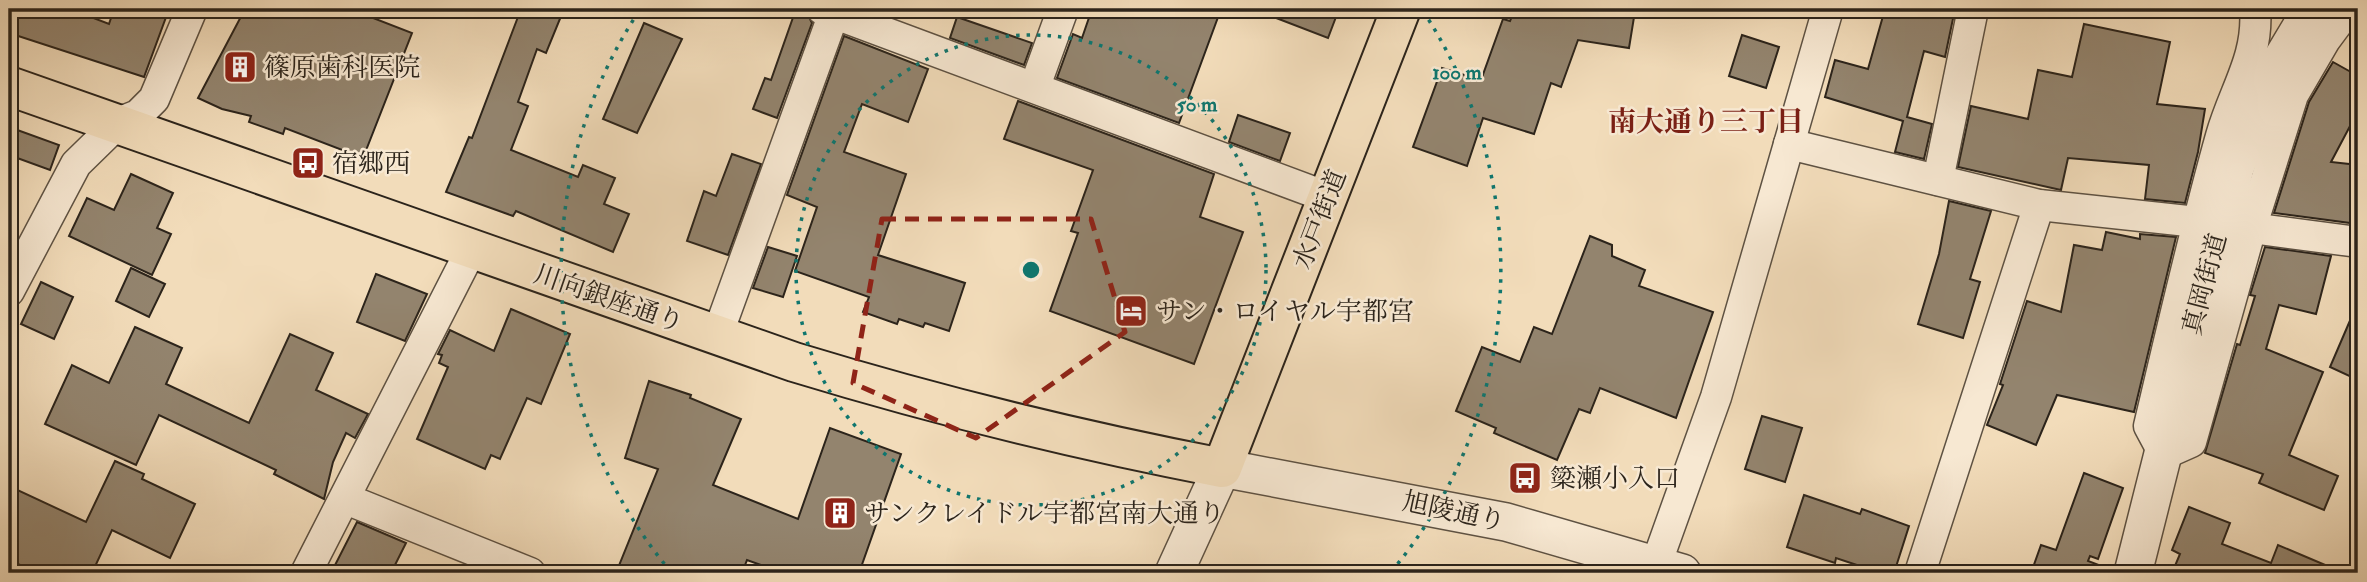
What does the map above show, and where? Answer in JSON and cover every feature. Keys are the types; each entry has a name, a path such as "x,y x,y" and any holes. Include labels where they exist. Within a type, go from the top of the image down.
{"main road":[{"name":"水戸街道","path":"1222,468 1401,9"},
{"name":"川向銀座通り","path":"9,86 717,337 882,389 1099,444 1222,468"}],"street":[{"path":"9,291 76,164 118,123 138,115 154,99 192,9"},
{"path":"1035,86 1063,9"},
{"path":"1664,570 1828,9"},
{"path":"1938,180 1973,9"},
{"path":"2255,9 2255,48 2227,113 2197,222 2148,426 2164,454 2191,442 2251,228 2293,95 2325,40 2348,9"},
{"name":"真岡街道","path":"2133,573 2164,454 2188,346 2235,168 2270,79 2312,9"},
{"path":"717,337 828,11 1327,197"},
{"path":"1789,145 2039,205 2197,222"},
{"path":"1920,573 2039,205"},
{"path":"2251,228 2358,242"},
{"path":"306,573 471,250"},
{"path":"1174,573 1222,468"},
{"name":"旭陵通り","path":"1222,468 1466,513 1664,570"},
{"path":"346,499 530,573"}],"highlighted area":[{"path":"882,219 1091,219 1125,332 976,438 853,383"}],"building":[{"path":"9,9 70,9 109,24 114,9 169,9 144,77 9,33"},
{"path":"245,9 350,9 412,33 363,158 285,128 283,134 249,122 251,116 222,109 198,98"},
{"path":"521,9 564,9 546,53 537,49 518,102 528,106 511,150 578,177 583,165 615,178 604,204 629,214 613,252 516,211 513,216 446,192 469,137 472,138"},
{"path":"796,9 805,9 812,23 777,118 753,109 765,78 771,80"},
{"path":"1092,9 1221,9 1179,123 1057,78 1073,34 1082,38"},
{"path":"1258,9 1339,9 1328,38"},
{"path":"1515,9 1635,11 1629,48 1578,40 1561,87 1551,83 1534,134 1483,118 1467,166 1413,147 1442,68 1481,80 1503,19 1510,21"},
{"path":"1885,9 1955,9 1945,57 1924,51 1907,117 1932,124 1924,159 1895,152 1903,121 1825,97 1835,60 1868,69"},
{"path":"957,17 1032,43 1024,65 950,38"},
{"path":"644,23 682,39 637,133 603,119"},
{"path":"2084,24 2170,42 2157,104 2205,109 2198,152 2185,203 2145,199 2149,165 2068,158 2061,190 1958,167 1971,106 2028,119 2038,70 2072,77"},
{"path":"1742,35 1779,47 1766,88 1729,76"},
{"path":"844,36 928,69 908,122 862,104 844,152 906,174 878,255 965,283 949,331 925,323 923,327 899,319 897,324 863,312 869,297 795,271 817,207 787,195"},
{"path":"2333,62 2358,76 2358,111 2331,162 2358,165 2358,224 2274,213 2309,102"},
{"path":"1018,101 1214,174 1200,217 1243,232 1194,364 1050,311 1078,233 1071,231 1093,170 1004,139"},
{"path":"1238,115 1290,133 1280,161 1229,142"},
{"path":"9,127 59,145 50,170 9,155"},
{"path":"732,154 761,164 728,255 687,241 704,191 716,196"},
{"path":"131,174 173,193 157,228 171,234 152,275 69,236 87,198 114,210"},
{"path":"1949,201 1991,211 1970,279 1980,282 1963,338 1918,324 1939,254"},
{"path":"2106,232 2140,239 2140,234 2176,237 2134,412 2057,395 2036,445 1987,425 2003,385 2000,384 2027,301 2061,312 2074,245 2102,250"},
{"path":"1590,236 1612,245 1612,256 1645,270 1639,286 1713,312 1676,418 1600,388 1590,413 1579,409 1557,460 1494,433 1496,428 1456,411 1482,347 1520,362 1534,327 1552,334"},
{"path":"768,247 797,256 783,297 753,288"},
{"path":"2265,247 2331,256 2316,314 2279,305 2266,349 2323,372 2289,455 2338,476 2324,510 2259,483 2263,474 2205,453 2237,344 2240,345 2255,296 2250,295"},
{"path":"131,268 165,284 149,317 116,301"},
{"path":"376,274 427,294 405,341 357,322"},
{"path":"41,282 73,297 54,339 21,324"},
{"path":"2358,302 2358,380 2330,367"},
{"path":"511,309 570,334 541,404 527,398 500,459 491,455 485,469 417,439 448,367 439,363 442,355 438,354 450,330 494,351"},
{"path":"135,327 182,348 166,384 249,423 290,334 333,353 316,390 368,414 355,438 346,433 333,462 324,499 274,474 276,470 159,415 136,465 45,424 72,365 109,383"},
{"path":"649,381 691,395 690,398 741,419 713,485 798,519 830,428 901,454 859,573 783,573 747,560 742,573 616,573 658,469 625,458"},
{"path":"1762,416 1802,428 1785,482 1745,469"},
{"path":"115,461 144,474 142,479 195,504 170,558 112,530 92,573 38,573 9,560 9,486 86,522"},
{"path":"2084,473 2123,488 2098,559 2090,556 2088,561 2112,570 2111,573 2031,573 2041,545 2056,550"},
{"path":"1804,495 1860,514 1862,509 1909,526 1894,573 1881,573 1836,558 1835,563 1787,547"},
{"path":"2189,507 2230,523 2222,544 2271,563 2278,545 2344,573 2172,573 2180,554 2172,550"},
{"path":"357,522 406,543 391,573 331,573"}],"place":[{"name":"篠原歯科医院","path":"240,67"},
{"name":"宿郷西","path":"308,163"},
{"name":"サン・ロイヤル宇都宮","path":"1131,311"},
{"name":"簗瀬小入口","path":"1525,478"},
{"name":"サンクレイドル宇都宮南大通り","path":"840,513"}],"district":[{"name":"南大通り三丁目","path":"1706,121"}]}
